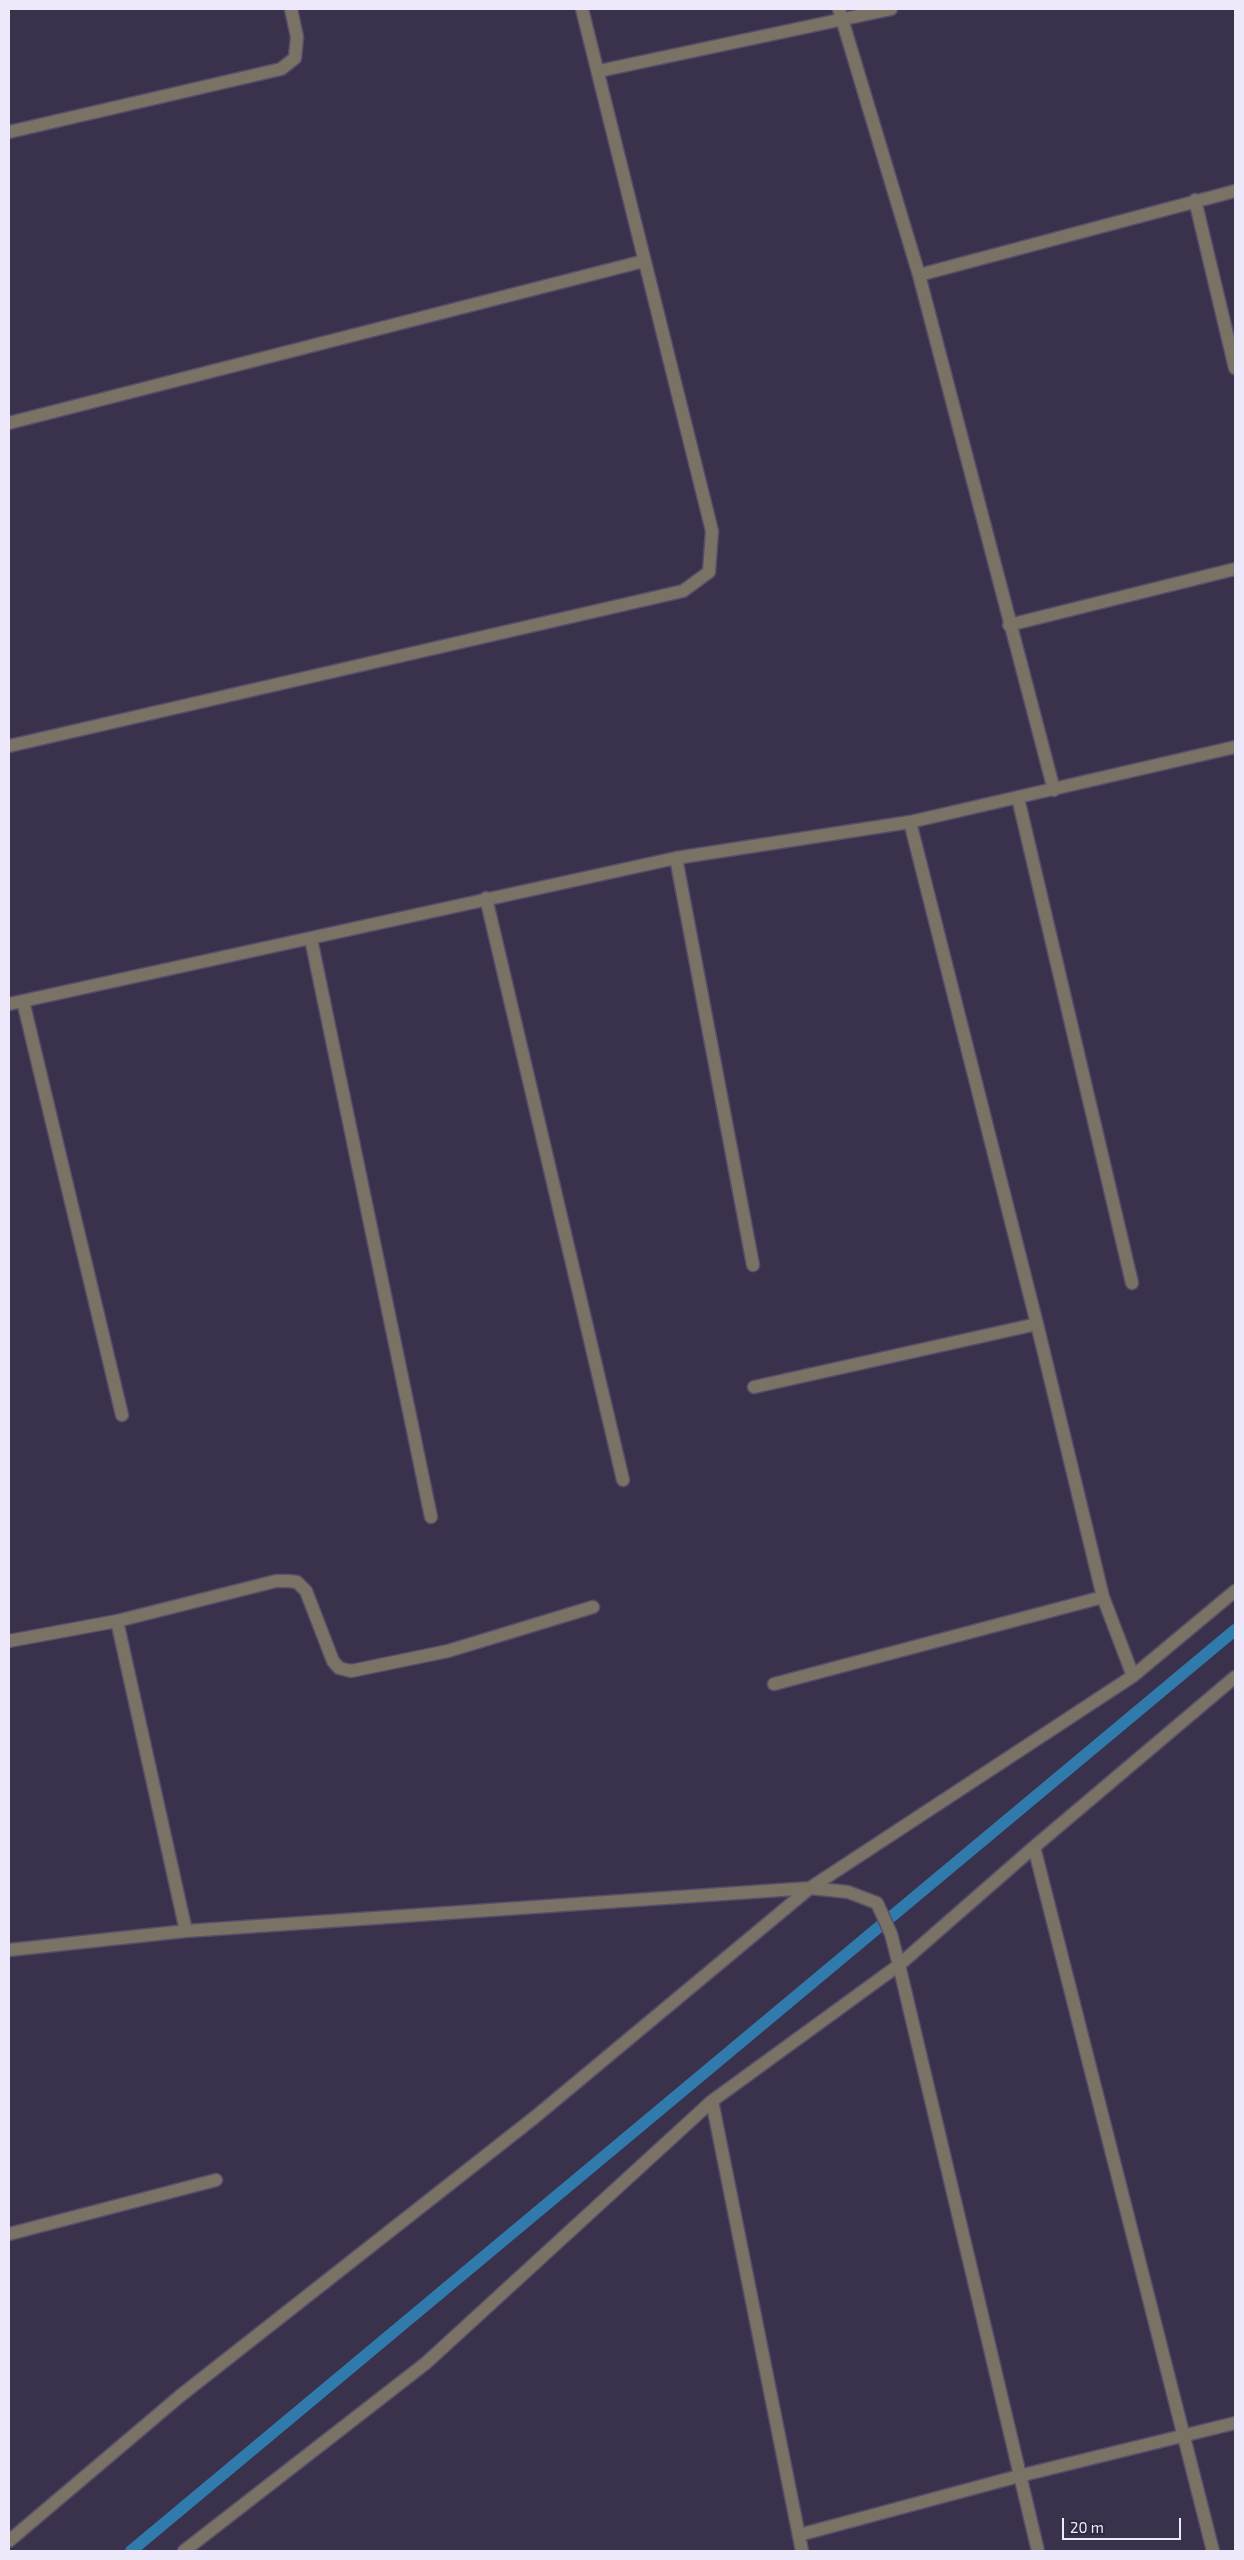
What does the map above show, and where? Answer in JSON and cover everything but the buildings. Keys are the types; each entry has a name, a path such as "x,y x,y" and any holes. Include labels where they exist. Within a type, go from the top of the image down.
{"street":[{"path":"9,132 281,69 295,58 297,37 291,9"},
{"path":"9,746 683,591 709,572 712,531 599,71 582,9"},
{"path":"599,71 840,14 891,9"},
{"path":"840,14 920,275 1009,624 1054,790"},
{"path":"920,275 1195,200 1235,191"},
{"path":"1195,200 1235,368"},
{"path":"9,423 644,260"},
{"path":"1009,624 1235,569"},
{"path":"9,1004 486,898 676,858 910,822 1235,747"},
{"path":"1018,798 1132,1283"},
{"path":"910,822 1104,1597 1133,1676"},
{"path":"676,858 753,1265"},
{"path":"486,898 623,1480"},
{"path":"311,938 431,1517"},
{"path":"23,1001 122,1415"},
{"path":"754,1387 1037,1324"},
{"path":"9,1641 117,1621 276,1581 297,1582 306,1591 333,1661 339,1668 351,1671 448,1651 593,1607"},
{"path":"9,2542 180,2396 535,2117 810,1888 1133,1676 1235,1590"},
{"path":"774,1684 1104,1597"},
{"path":"117,1621 186,1932"},
{"path":"184,2551 426,2363 712,2101 899,1965 1034,1847 1235,1677"},
{"path":"1034,1847 1213,2551"},
{"path":"9,1950 186,1932 810,1888 848,1892 877,1903 892,1934 1038,2551"},
{"path":"712,2101 802,2551"},
{"path":"9,2234 216,2180"},
{"path":"799,2535 1019,2476 1185,2437 1235,2423"}],"waterway":[{"path":"131,2551 1235,1630"}]}
